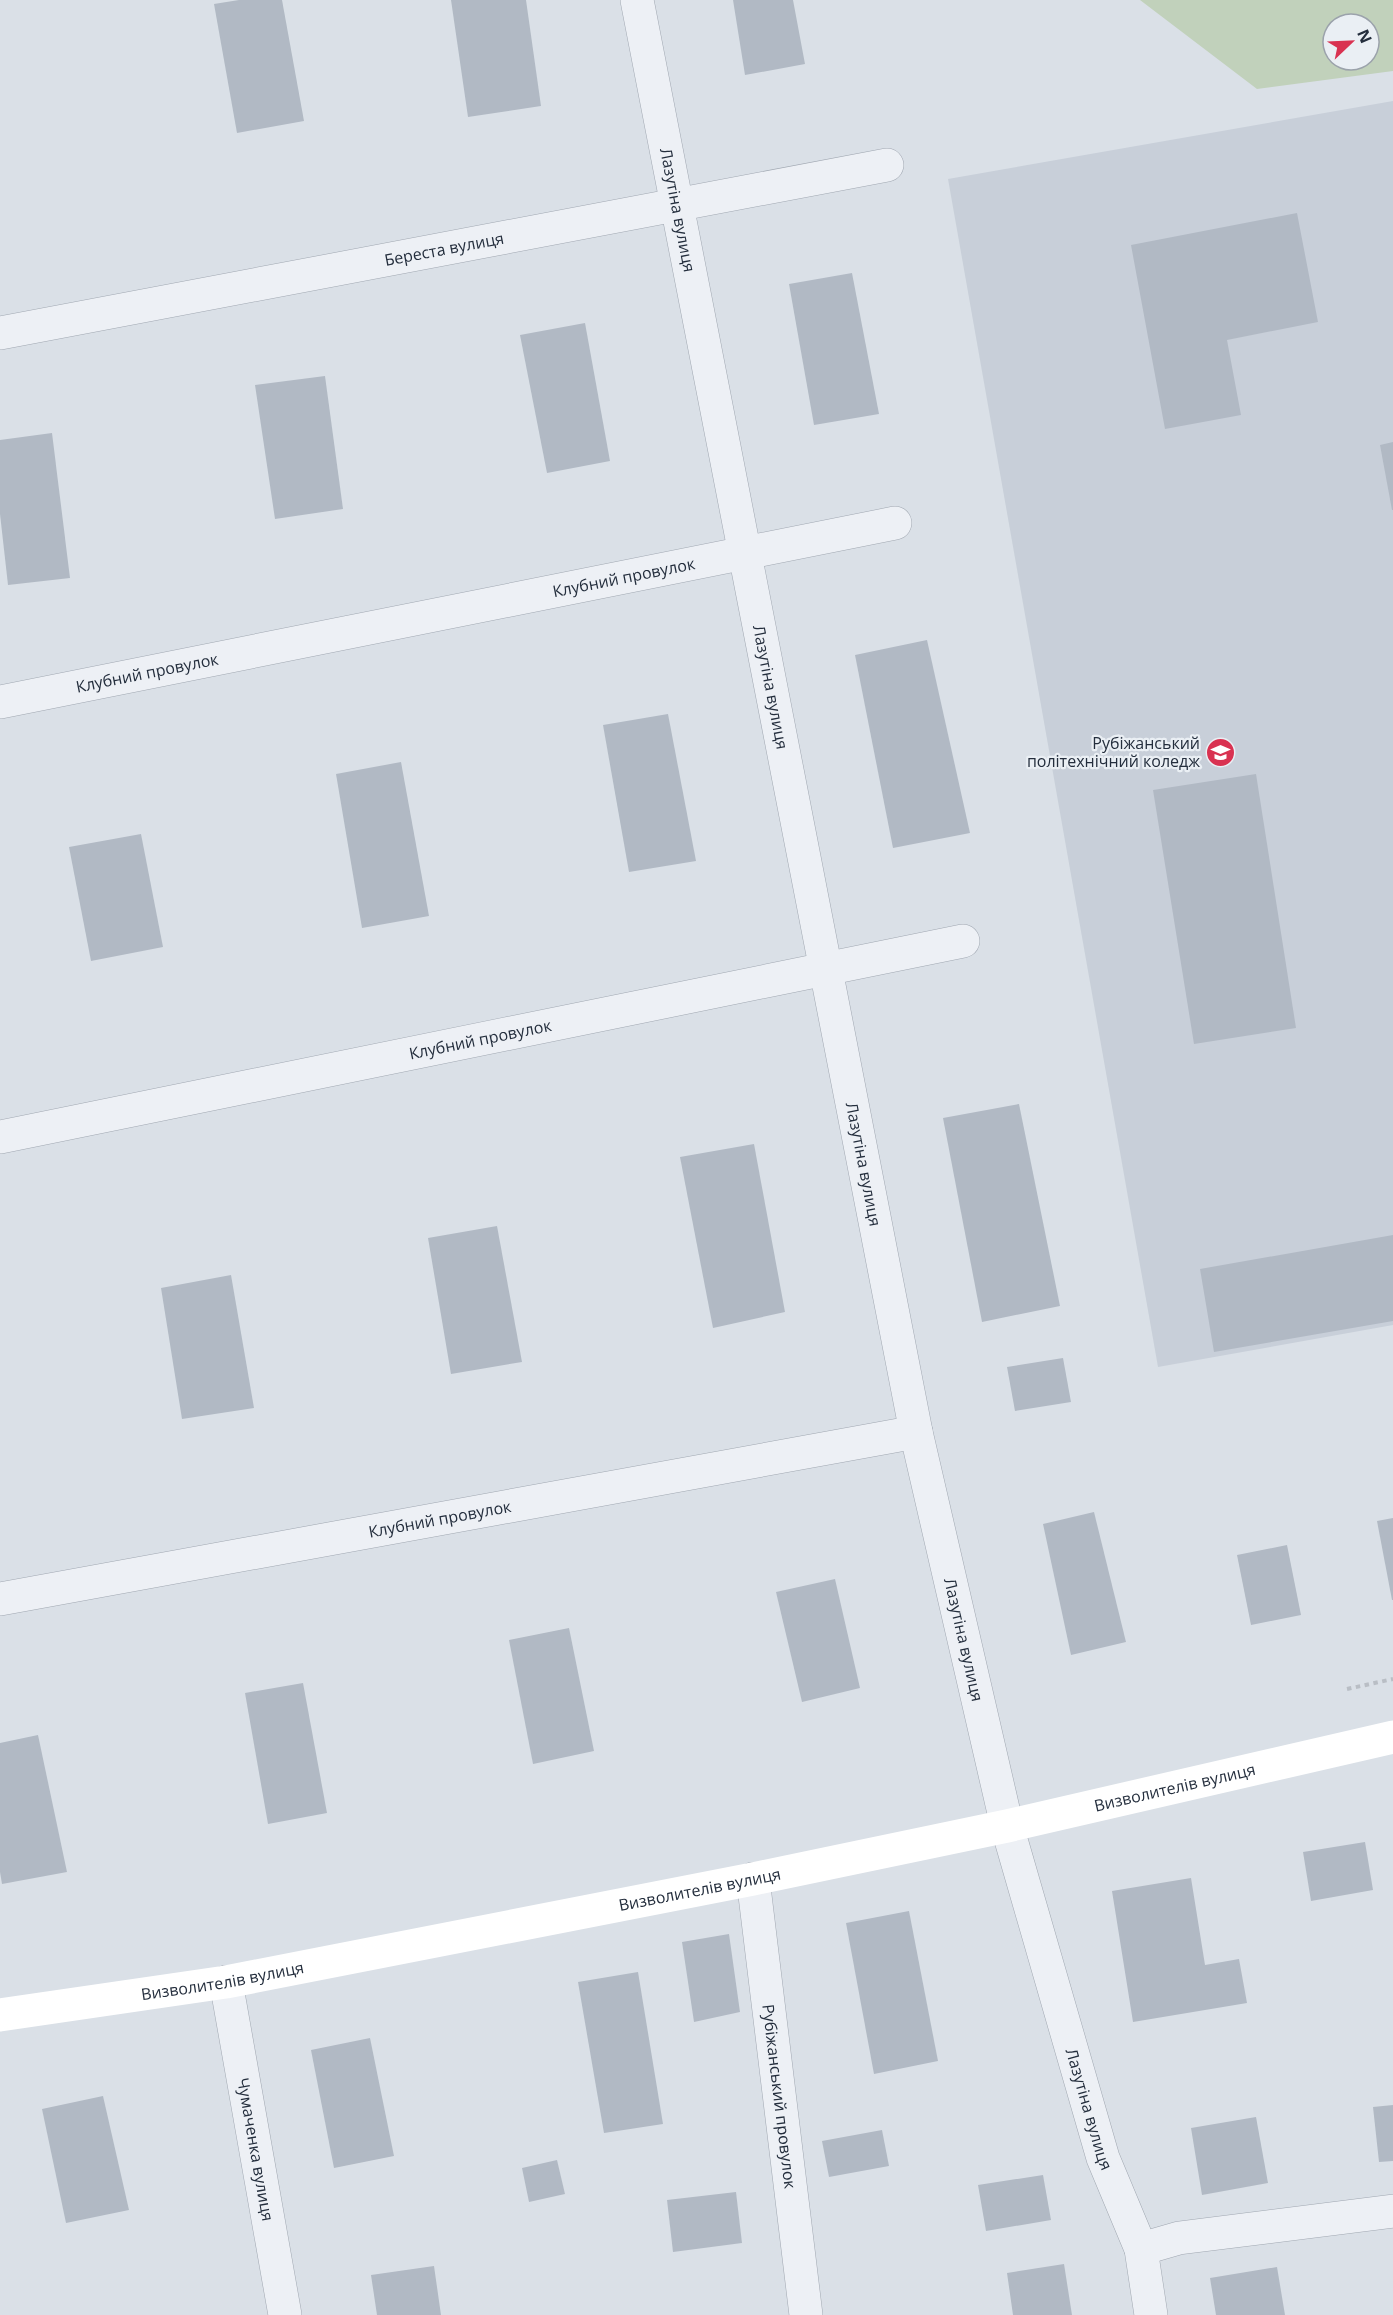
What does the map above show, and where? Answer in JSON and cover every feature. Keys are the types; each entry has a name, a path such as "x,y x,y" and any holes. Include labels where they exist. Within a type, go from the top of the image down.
{"street":[{"name":"Лазутіна вулиця","path":"637,0 916,1432 1007,1826 1103,2158 1141,2249 1151,2315"},
{"name":"Береста вулиця","path":"0,333 887,165"},
{"name":"Клубний провулок","path":"0,702 895,523"},
{"name":"Клубний провулок","path":"0,1137 826,967 963,941"},
{"name":"Клубний провулок","path":"0,1599 916,1432"},
{"name":"Визволителів вулиця","path":"0,2015 226,1982 753,1879 1007,1826 1393,1737"},
{"name":"Рубіжанський провулок","path":"753,1879 806,2315"},
{"name":"Чумаченка вулиця","path":"226,1982 285,2315"},
{"path":"1141,2249 1179,2238 1393,2211"}],"path":[{"path":"1347,1689 1393,1680"}],"shaded area":[{"name":"Рубіжанський політехнічний коледж","path":"1393,101 1393,1325 1158,1367 948,179"}],"green space":[{"path":"1140,0 1393,0 1393,71 1257,89"}],"building":[{"path":"239,0 282,0 304,121 237,133 214,4"},
{"path":"451,0 526,0 541,106 468,117"},
{"path":"733,0 793,0 805,64 745,75"},
{"path":"1297,213 1318,322 1227,340 1241,415 1165,429 1131,245"},
{"path":"852,273 879,414 814,425 789,284"},
{"path":"585,323 610,461 547,473 520,335"},
{"path":"325,376 343,509 275,519 255,385"},
{"path":"52,433 70,578 8,585 0,514 0,440"},
{"path":"1393,442 1393,510 1392,510 1380,445"},
{"path":"927,640 970,833 893,848 855,655"},
{"path":"668,714 696,861 629,872 603,725"},
{"path":"401,762 429,916 362,928 336,774"},
{"path":"1256,774 1296,1028 1194,1044 1153,790"},
{"path":"141,834 163,947 91,961 69,847"},
{"path":"1019,1104 1060,1306 982,1322 943,1118"},
{"path":"754,1144 785,1312 713,1328 680,1157"},
{"path":"497,1226 522,1362 451,1374 428,1238"},
{"path":"1393,1235 1393,1321 1214,1352 1200,1269"},
{"path":"231,1275 254,1408 182,1419 161,1288"},
{"path":"1063,1358 1071,1402 1015,1411 1007,1367"},
{"path":"1094,1512 1126,1642 1071,1655 1043,1524"},
{"path":"1393,1518 1393,1600 1392,1600 1377,1521"},
{"path":"1287,1545 1301,1615 1251,1625 1237,1555"},
{"path":"835,1579 860,1688 802,1702 776,1592"},
{"path":"569,1628 594,1751 533,1764 509,1640"},
{"path":"303,1683 327,1813 268,1824 245,1693"},
{"path":"38,1735 67,1872 2,1884 0,1872 0,1743"},
{"path":"1365,1842 1373,1890 1311,1901 1303,1852"},
{"path":"1191,1878 1205,1965 1239,1959 1247,2003 1133,2022 1112,1891"},
{"path":"909,1911 938,2061 874,2074 846,1923"},
{"path":"729,1934 740,2012 694,2022 682,1942"},
{"path":"638,1972 663,2124 604,2133 578,1982"},
{"path":"370,2038 394,2156 334,2168 311,2050"},
{"path":"103,2096 129,2210 66,2223 42,2109"},
{"path":"1393,2105 1393,2161 1379,2162 1373,2107"},
{"path":"1256,2117 1268,2183 1202,2195 1191,2128"},
{"path":"882,2130 889,2166 829,2177 822,2141"},
{"path":"557,2160 565,2194 529,2202 522,2168"},
{"path":"1043,2175 1051,2220 986,2231 978,2185"},
{"path":"736,2192 742,2243 673,2252 667,2200"},
{"path":"1064,2264 1072,2315 1013,2315 1007,2273"},
{"path":"434,2266 441,2315 377,2315 371,2275"},
{"path":"1277,2267 1285,2315 1216,2315 1210,2278"}],"place":[{"name":"Рубіжанський політехнічний коледж","path":"1221,752"}]}
